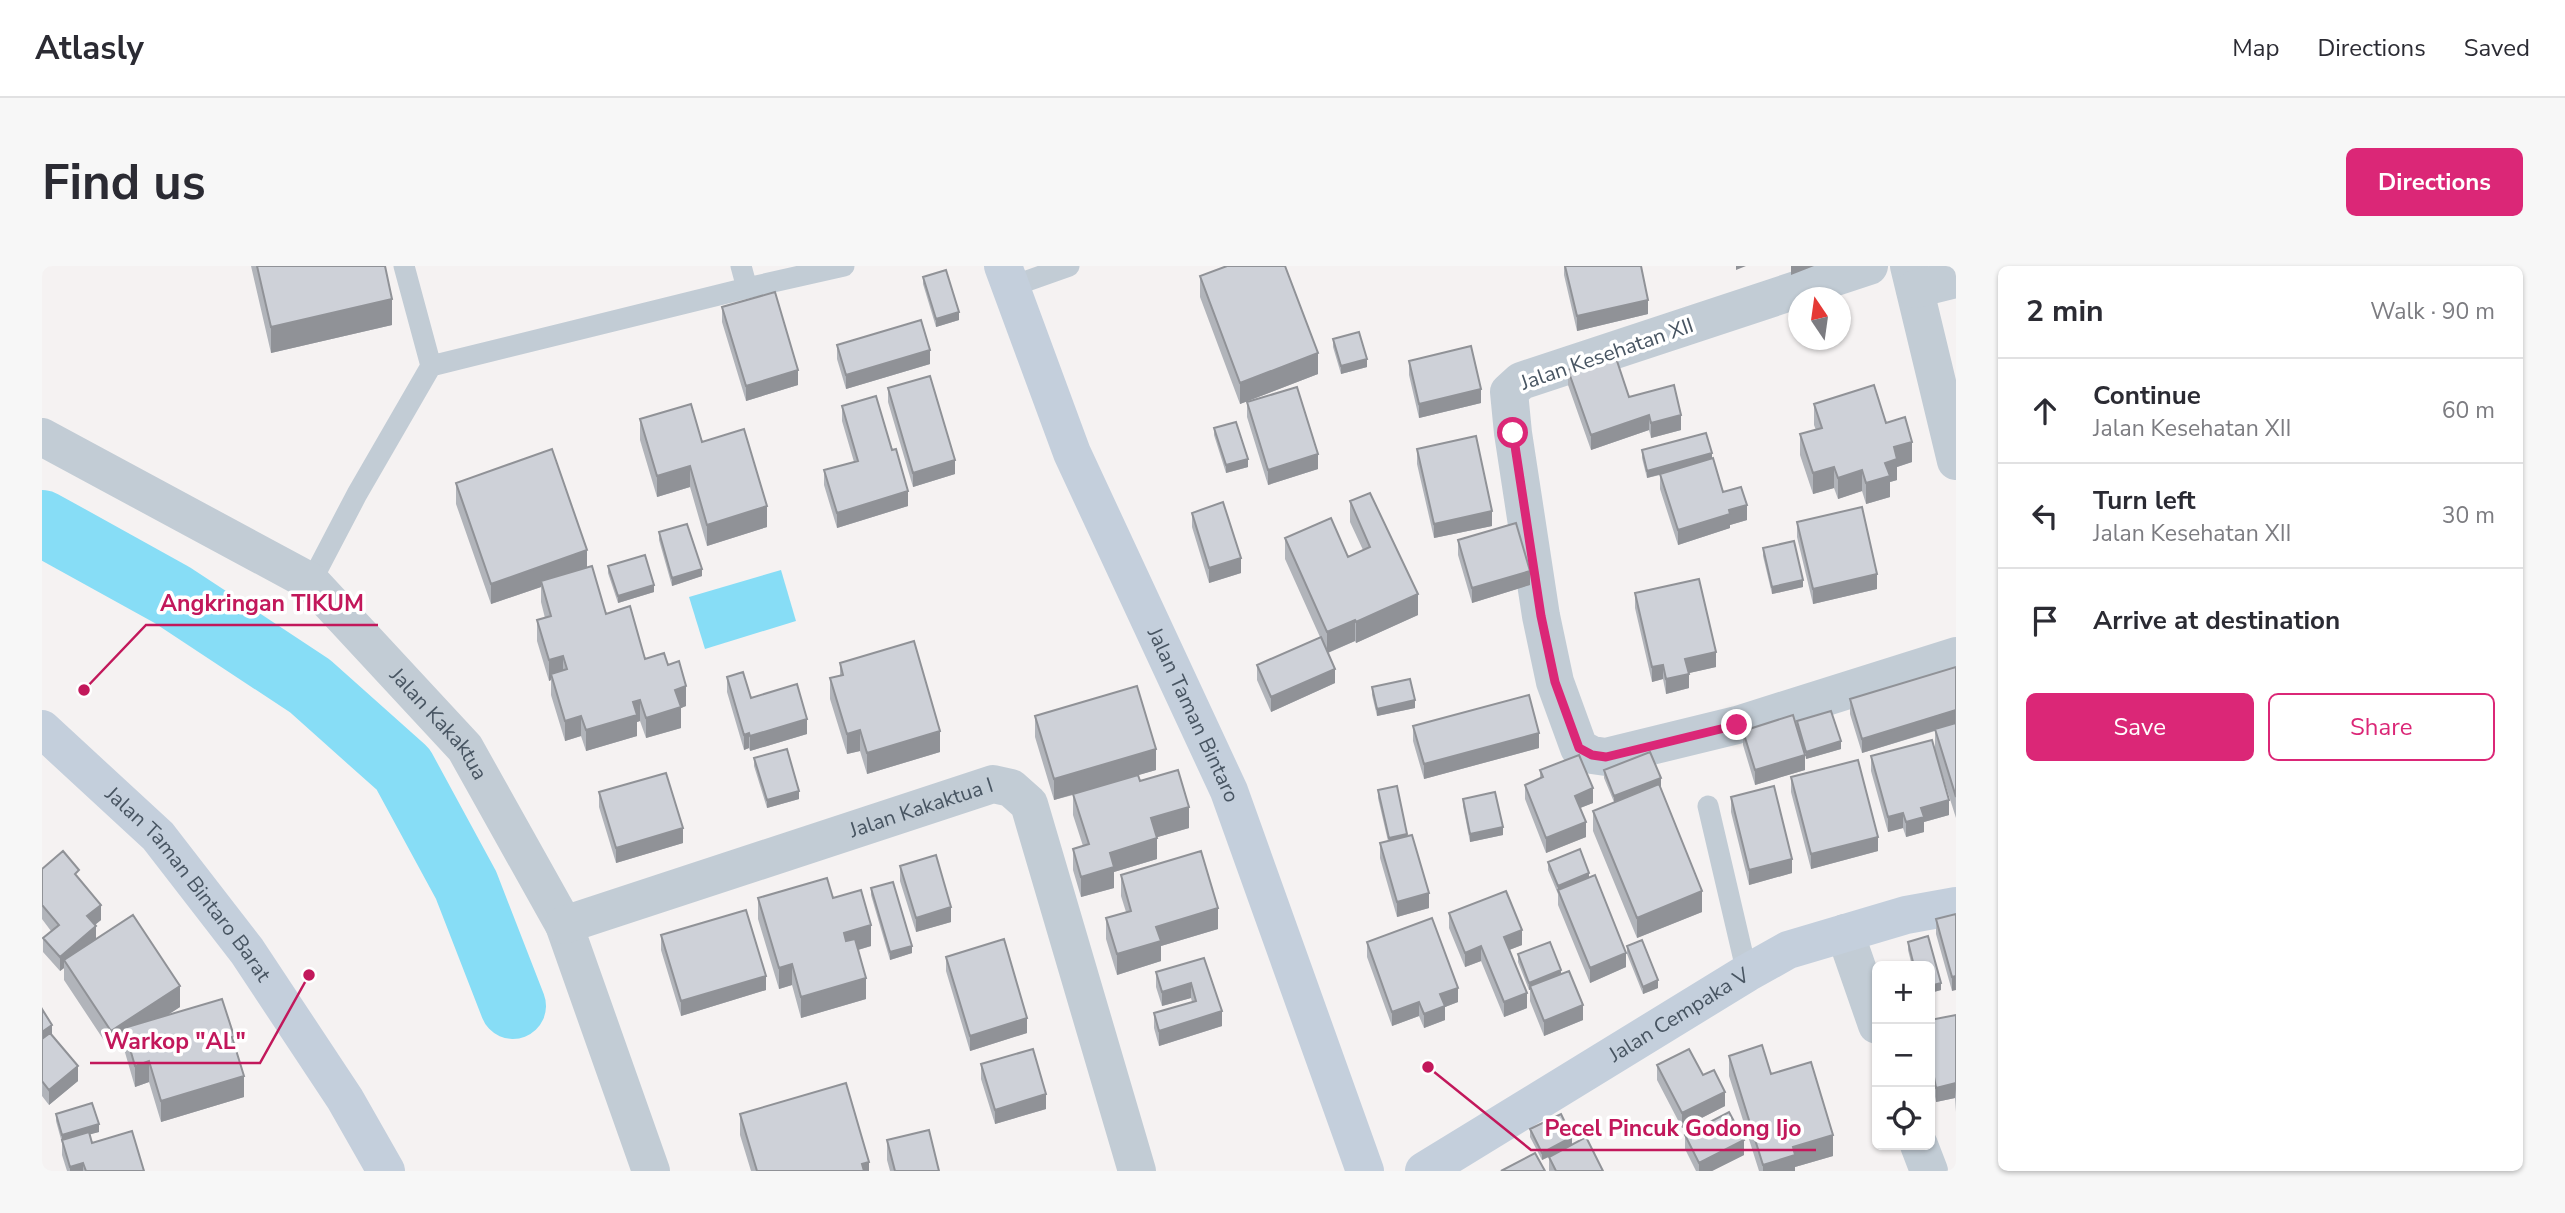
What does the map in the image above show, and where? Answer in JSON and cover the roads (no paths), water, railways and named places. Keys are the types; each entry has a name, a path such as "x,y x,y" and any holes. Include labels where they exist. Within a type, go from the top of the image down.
{"street":[{"name":"Jalan Kesehatan XII","path":"1869,266 1521,381 1509,392 1539,603 1555,682 1579,748 1592,755 1606,757 1737,725 1956,656"},
{"name":"Jalan Taman Bintaro","path":"1007,276 1072,453 1228,791 1365,1171"},
{"path":"1956,279 1912,277 1956,461"},
{"name":"Jalan Kakaktua","path":"42,437 314,574 465,748 564,925 651,1171"},
{"name":"Jalan Taman Bintaro Barat","path":"42,729 166,846 247,951 390,1167"},
{"name":"Jalan Kakaktua I","path":"564,925 993,784 1011,788 1029,804 1137,1171"},
{"name":"Jalan Cempaka V","path":"1424,1171 1788,950 1906,915 1956,906"},
{"path":"1844,933 1877,1024"},
{"path":"1921,1150 1928,1171"}],"lane":[{"path":"314,574 431,366 404,266"},
{"path":"741,266 747,288"},
{"path":"431,366 844,266"},
{"path":"1007,276 1069,266"},
{"path":"1707,806 1747,973"}],"water":[{"path":"781,570 796,621 705,649 689,597"}],"waterway":[{"path":"42,523 172,595 310,686 403,769 466,885 513,1006"}],"place":[{"name":"Angkringan TIKUM","path":"84,690"},
{"name":"Warkop \"AL\"","path":"309,975"},
{"name":"Pecel Pincuk Godong Ijo","path":"1428,1067"}]}
